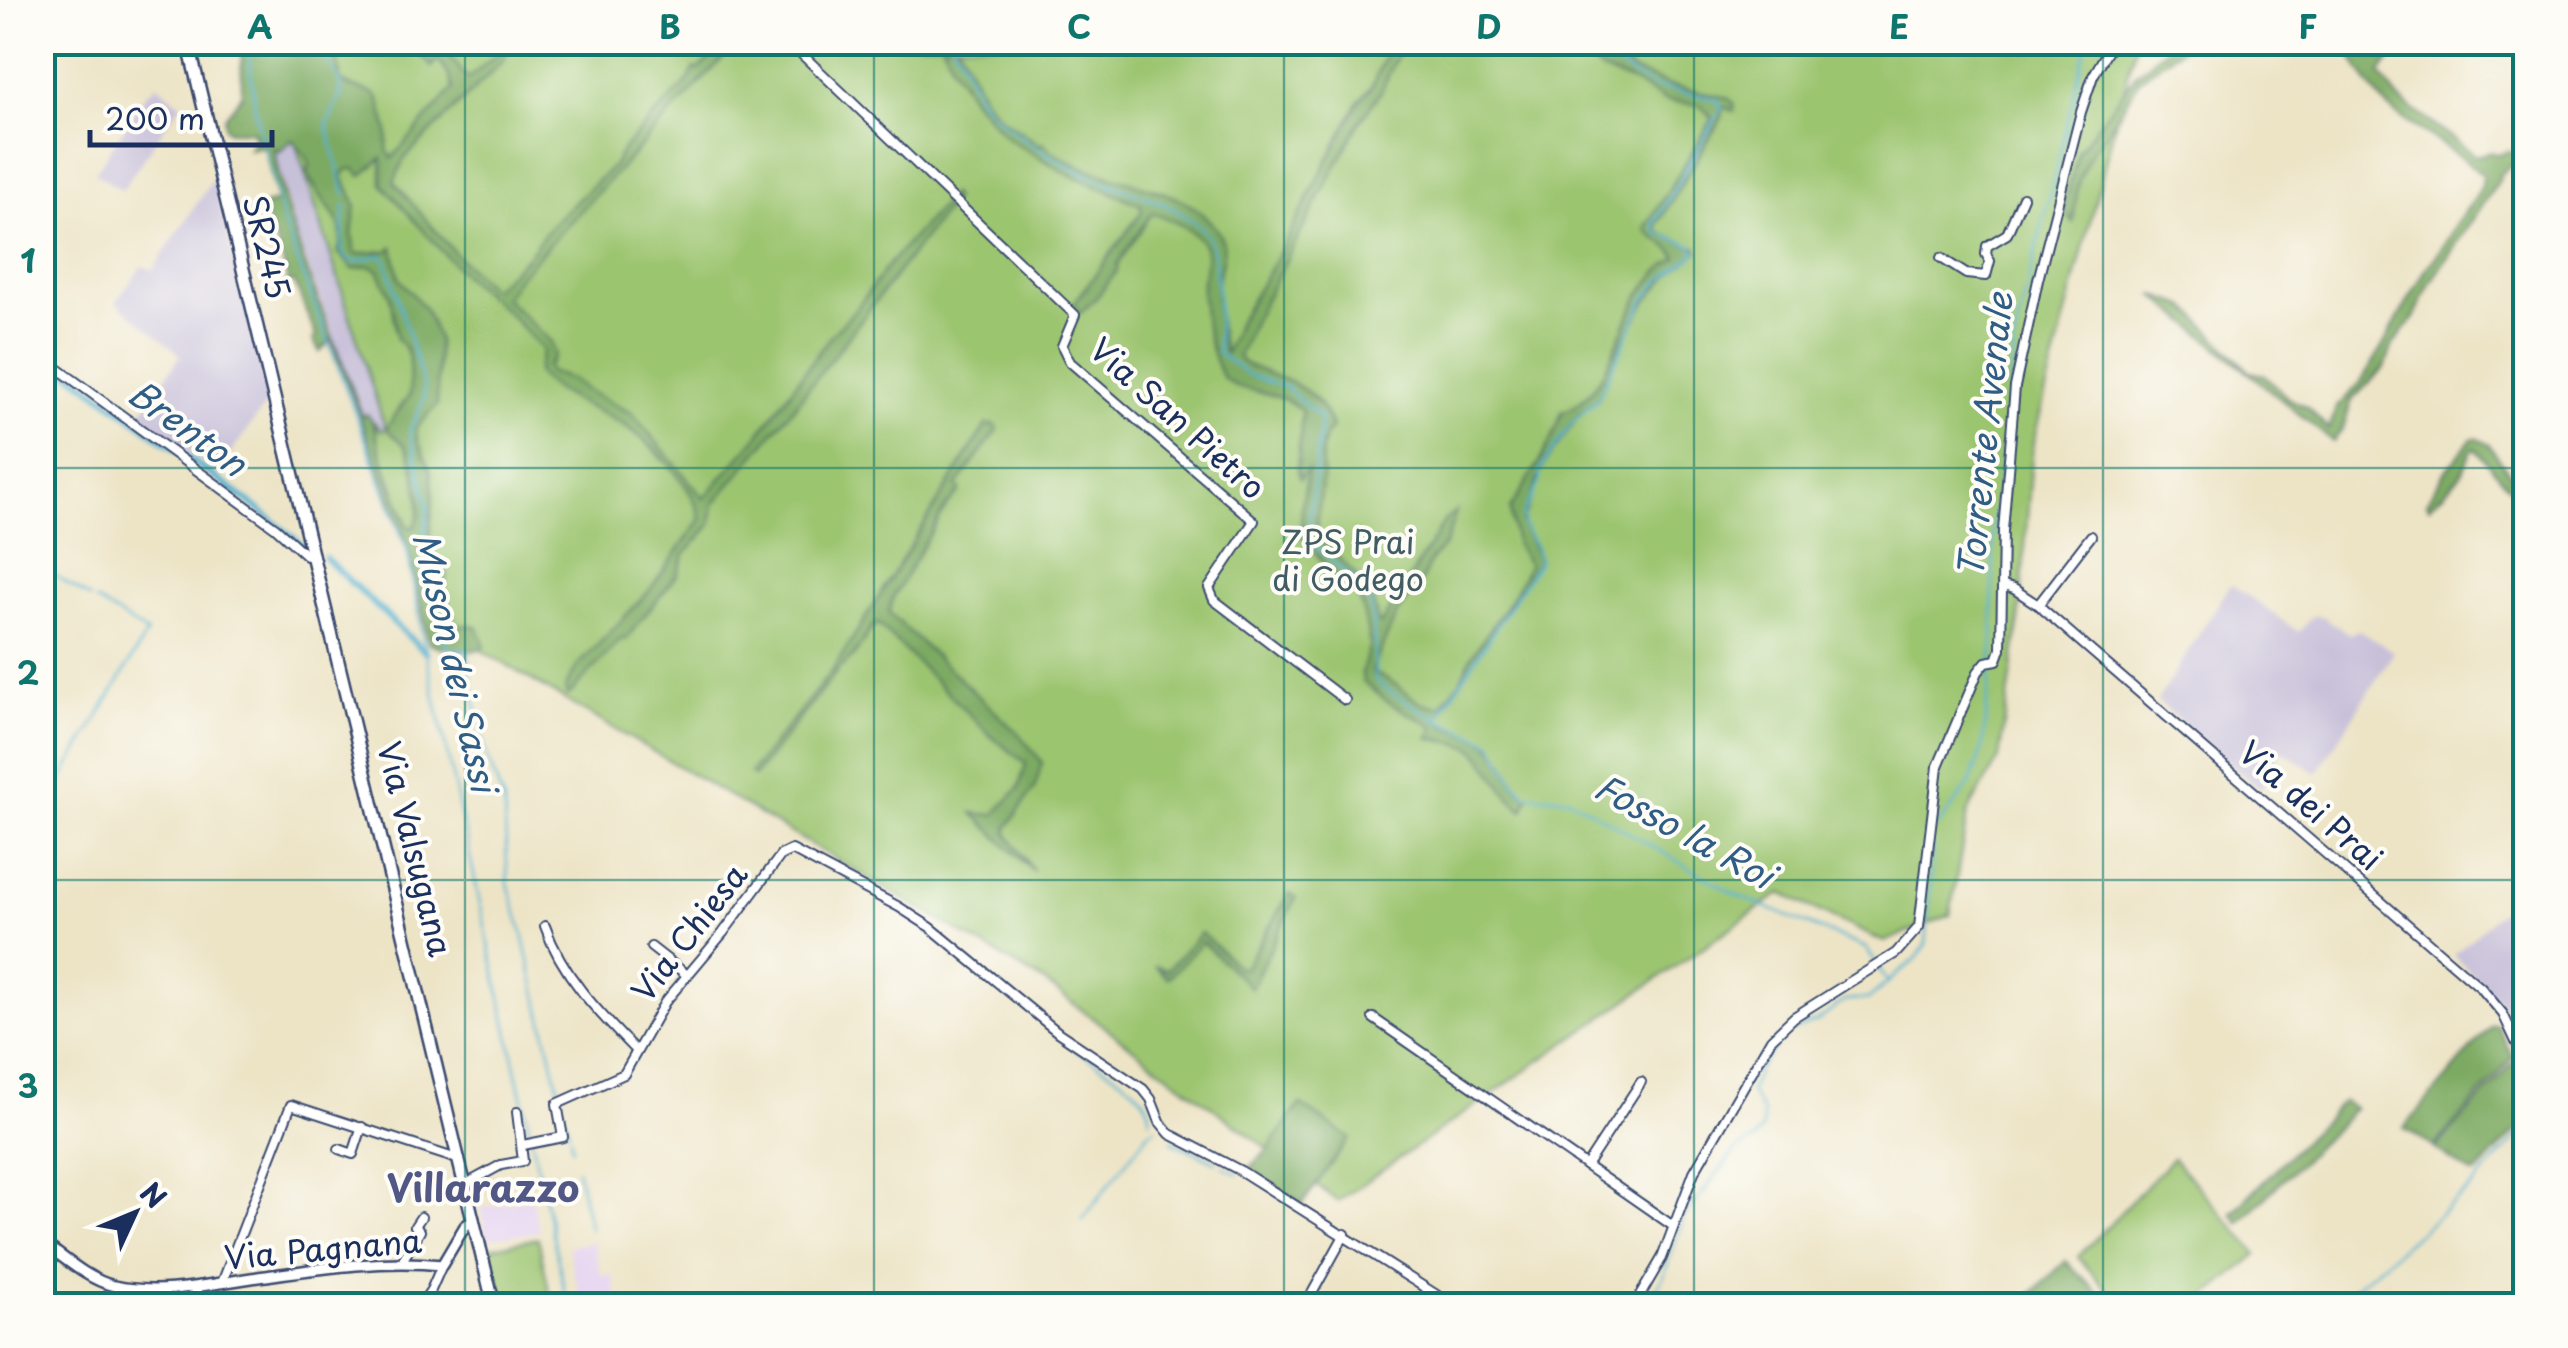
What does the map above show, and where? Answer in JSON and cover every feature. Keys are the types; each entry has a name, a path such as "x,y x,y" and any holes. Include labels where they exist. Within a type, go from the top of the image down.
{"main road":[{"name":"SR245","path":"188,42 277,405"},
{"name":"Via Valsugana","path":"277,405 494,1306"}],"street":[{"name":"Via San Pietro","path":"789,42 1075,314 1062,346 1070,362 1254,522 1208,588 1214,600 1345,700"},
{"path":"1634,1306 1658,1266 1694,1172 1772,1039 1794,1017 1906,945 1920,927 1938,766 1978,672 2001,649 2002,530 2014,387 2088,88 2113,42"},
{"path":"1941,258 1966,274 1986,276 1990,261 1987,246 2007,234 2022,196"},
{"path":"42,356 276,528 308,556 314,556"},
{"path":"2038,605 2091,536"},
{"name":"Via dei Prai","path":"2002,586 2038,605 2481,988 2503,1014 2526,1062"},
{"name":"Via Chiesa","path":"466,1184 501,1166 524,1162 530,1144 563,1136 557,1104 618,1079 627,1070 664,1002 781,855 789,850 874,892 939,934 1059,1033 1143,1089 1170,1134 1241,1171 1345,1234"},
{"name":"Via Chiesa","path":"545,926 578,987 636,1051"},
{"path":"650,947 687,975"},
{"path":"1373,1018 1673,1226"},
{"path":"1586,1166 1641,1082"},
{"path":"222,1283 291,1104 460,1160"},
{"path":"517,1112 530,1144"},
{"path":"339,1149 353,1154 362,1127"},
{"path":"401,1263 420,1231 416,1226 421,1217"},
{"path":"420,1306 465,1226 474,1220"},
{"path":"1305,1306 1345,1234 1454,1306"},
{"name":"Via Pagnana","path":"42,1242 78,1269 113,1286 199,1286 401,1263 442,1265"},
{"path":"188,1306 199,1286"},
{"path":"310,1306 326,1306"}],"shaded area":[{"path":"156,84 181,104 122,190 95,173"},
{"path":"292,140 307,157 393,422 383,431 368,415 363,417 295,231 273,146"},
{"path":"213,179 270,399 217,472 139,415 181,355 116,302 142,266 153,270"},
{"path":"2231,584 2299,632 2312,616 2323,616 2349,634 2358,630 2394,652 2317,773 2281,750 2260,789 2157,701"},
{"path":"2525,888 2525,1053 2504,1007 2454,955"},
{"path":"532,1199 539,1231 487,1239 481,1208"},
{"path":"593,1241 601,1276 612,1274 618,1305 582,1305 568,1247"}],"green space":[{"path":"241,43 336,43 340,79 379,98 388,132 387,150 392,158 453,89 439,61 432,67 410,43 439,43 468,79 504,48 507,52 502,62 404,159 394,182 460,259 492,289 614,165 623,149 687,82 695,68 698,70 726,43 737,43 517,279 505,298 551,342 555,355 547,367 549,372 571,379 632,413 704,498 757,437 831,335 889,264 951,195 954,199 795,406 714,504 711,525 685,554 677,575 625,640 622,638 567,695 565,689 576,668 649,591 701,519 697,506 668,463 641,438 564,395 537,373 543,350 506,311 465,277 382,184 382,158 361,176 355,169 348,169 342,175 356,205 352,233 355,254 388,251 393,247 399,278 425,309 438,339 437,405 416,428 431,472 433,552 446,574 444,600 448,625 477,626 485,646 465,651 429,643 407,544 331,339 320,352 294,281 288,283 262,206 277,201 264,146 249,149 255,138 252,131 225,128 224,118 242,95","holes":["292,140 307,157 311,181 341,231 338,252 353,269 369,266 378,270 390,296 397,339 409,359 410,394 386,428 406,448 414,468 419,513 413,528 408,526 400,508 373,423 367,414 363,417 312,284 289,214 274,148 279,152"]},
{"name":"ZPS Prai di Godego","path":"264,43 2136,43 2033,442 2019,624 1999,758 1968,812 1950,915 1884,942 1781,893 1338,1201 1043,981 462,639 420,523 413,529 408,526 378,445 375,423 382,431 385,428"},
{"path":"942,43 957,43 986,102 1001,118 1040,145 1043,143 1083,167 1158,190 1202,214 1218,232 1223,245 1217,291 1225,353 1358,102 1371,87 1391,43 1403,43 1238,356 1244,363 1297,386 1323,409 1332,428 1322,447 1317,531 1320,539 1370,590 1378,623 1381,624 1445,520 1456,511 1446,543 1397,614 1373,667 1373,674 1431,706 1441,706 1460,681 1529,565 1516,545 1510,509 1546,450 1562,412 1582,401 1597,384 1641,293 1677,258 1645,228 1711,122 1712,117 1700,105 1666,101 1628,80 1601,71 1571,43 1595,43 1633,71 1734,103 1734,111 1723,107 1722,117 1657,225 1659,233 1696,247 1698,252 1668,276 1646,302 1598,399 1579,415 1543,466 1522,522 1539,560 1437,720 1478,737 1496,750 1529,797 1523,810 1476,751 1429,738 1434,727 1388,702 1363,682 1370,644 1359,593 1330,571 1301,535 1308,470 1300,479 1297,471 1302,412 1282,398 1235,386 1221,374 1205,323 1202,285 1206,256 1200,239 1181,225 1152,213 1116,272 1080,313 1073,307 1076,301 1141,213 1141,205 1064,172 1006,137 974,101"},
{"path":"2172,43 2188,43 2140,79 2093,149 2079,179 2073,222 2063,211 2078,151 2137,73"},
{"path":"2344,43 2359,43 2369,57 2385,43 2401,43 2380,74 2399,99 2476,156 2490,152 2525,153 2526,173 2512,165 2499,175 2430,283 2414,318 2393,345 2385,367 2352,400 2343,428 2333,442 2154,295 2186,306 2250,372 2264,375 2329,429 2337,407 2361,382 2427,267 2476,197 2482,175 2386,105"},
{"path":"986,425 998,429 957,485 960,491 946,507 893,597 889,613 1019,734 1042,762 1035,787 1007,828 1034,872 973,813 994,815 1019,788 1026,763 991,736 878,624 754,776 750,773 835,667"},
{"path":"2471,439 2489,445 2514,479 2522,476 2525,467 2525,497 2509,487 2472,450 2460,476 2429,507 2427,503 2441,478"},
{"path":"1290,893 1296,898 1251,988 1202,942 1168,978 1155,966 1167,970 1201,933 1239,968 1245,967"},
{"path":"2492,1025 2497,1025 2513,1057 2434,1147 2404,1128"},
{"path":"2514,1062 2525,1087 2525,1121 2472,1174 2435,1149"},
{"path":"2343,1101 2354,1108 2345,1119 2239,1223 2232,1213"},
{"path":"1300,1104 1350,1138 1302,1204 1256,1176 1250,1168"},
{"path":"2173,1158 2257,1254 2196,1305 2121,1305 2078,1257"},
{"path":"538,1238 552,1305 502,1305 490,1248"},
{"path":"2066,1261 2111,1305 2020,1305"}],"waterway":[{"name":"Muson dei Sassi","path":"247,42 256,114 284,224 407,550 431,679 568,1306"},
{"path":"316,42 341,83 341,93 327,125 345,194"},
{"name":"Fosso la Roi","path":"951,42 986,107 1016,133 1082,173 1182,213 1205,232 1216,272 1218,353 1248,375 1285,387 1321,418 1308,537 1366,592 1373,621 1375,680 1437,719 1493,743 1515,783 1527,795 1569,798 1736,895 1866,948 1887,981"},
{"path":"1438,717 1539,561 1523,515 1539,482 1541,468 1571,424 1598,398 1644,301 1659,282 1696,253 1692,245 1658,234 1654,224 1722,108 1716,99 1652,86 1577,42"},
{"name":"Torrente Avenale","path":"1937,827 1969,785 1982,750 1993,647 1993,529 2016,333 2087,42"},
{"path":"345,204 342,252 355,262 382,255 386,260 423,383 424,399 410,431 428,507 424,543 441,579 439,615 446,648 468,650 485,751 504,803 508,884 561,1099"},
{"name":"Brenton","path":"42,353 303,545"},
{"name":"Brenton","path":"325,558 426,653"},
{"path":"42,567 90,598"},
{"path":"42,813 147,633 96,601"},
{"name":"Torrente Avenale","path":"1647,1306 1663,1277 1684,1217 1735,1151 1753,1141 1762,1130 1763,1114 1750,1091 1759,1068 1785,1034 1818,1021 1845,1000 1868,999 1916,959 1926,945 1933,844"},
{"path":"1068,1045 1132,1087 1143,1098 1150,1120"},
{"path":"562,1106 569,1132"},
{"path":"1082,1220 1148,1133 1157,1127"},
{"path":"2333,1306 2474,1185 2526,1127"},
{"path":"570,1137 572,1148"},
{"path":"1172,1141 1216,1162"},
{"path":"1223,1166 1238,1174"},
{"path":"577,1169 590,1230"}],"district":[{"name":"Villarazzo","path":"483,1189"}]}
